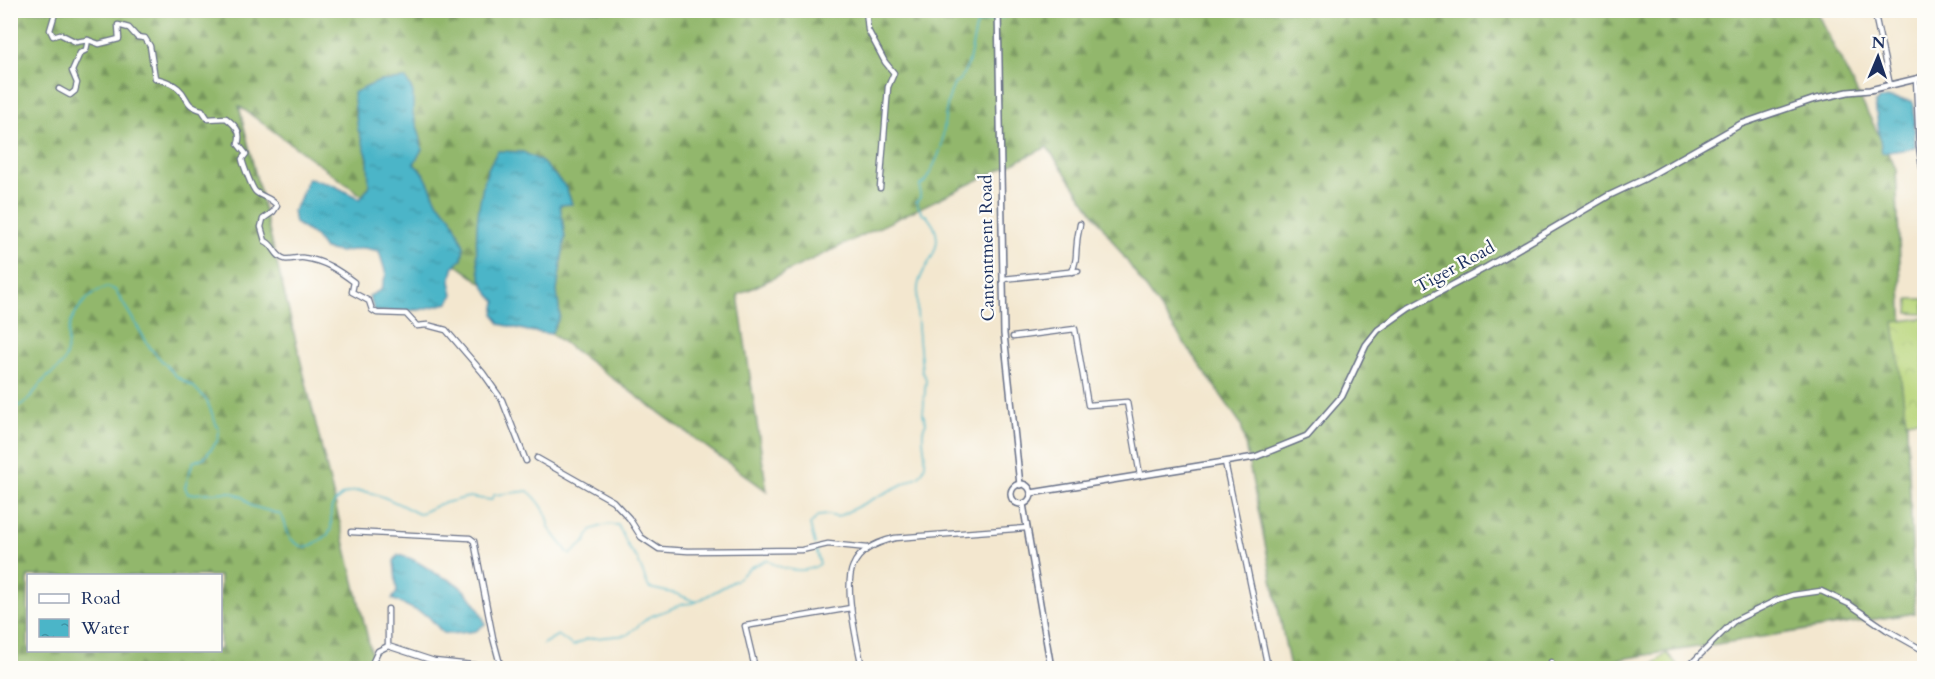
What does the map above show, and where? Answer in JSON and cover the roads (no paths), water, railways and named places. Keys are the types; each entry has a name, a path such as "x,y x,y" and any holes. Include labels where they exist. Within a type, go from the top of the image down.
{"street":[{"path":"56,10 50,30 53,36 60,34 76,42 88,40 99,44 119,39 118,25 129,28 137,38 145,38 150,46 155,78 179,88 186,102 202,110 208,119 226,118 239,131 238,144 246,154 242,159 253,189 273,200 276,206 273,212 263,219 261,227 265,241 270,243 278,255 284,259 302,257 333,266 354,282 352,292 369,301 372,310 377,313 406,314 417,327 428,325 446,330 483,373 502,400 526,461"},
{"path":"866,10 868,30 885,62 894,73 888,87 880,188"},
{"name":"Cantontment Road","path":"998,10 1004,334 1020,485"},
{"path":"1874,10 1890,85"},
{"path":"59,89 70,95 75,92 77,83 72,71 80,53 86,50 88,40"},
{"name":"Tiger Road","path":"1031,493 1255,457 1307,436 1342,396 1366,345 1378,330 1409,308 1487,267 1608,196 1741,124 1812,100 1924,76"},
{"path":"1916,79 1919,147 1924,180"},
{"path":"1072,272 1078,259 1077,242 1080,224"},
{"path":"1003,279 1078,271"},
{"path":"1012,337 1075,329 1088,405 1126,402 1140,475"},
{"path":"537,458 613,501 629,518 641,537 659,549 802,550 828,544 868,548"},
{"path":"1225,462 1268,669"},
{"path":"1020,485 1027,486 1031,493 1029,500 1023,504 1016,502 1012,496 1013,489 1020,485"},
{"path":"1023,504 1051,669"},
{"path":"862,669 851,608 850,582 853,566 868,548 879,542 895,538 1027,528"},
{"path":"351,532 470,538 474,541 492,638 501,668 434,661 388,646 378,651 370,669"},
{"path":"1687,669 1734,621 1777,600 1821,591 1849,604 1887,630 1924,649"},
{"path":"754,669 745,626 851,608"},
{"path":"388,609 388,646"},
{"path":"1550,669 1551,662"}],"water":[{"path":"406,79 413,92 413,114 422,149 414,164 424,174 438,203 451,216 464,246 462,259 454,266 450,281 453,295 448,303 419,310 375,312 369,296 381,290 386,274 379,251 364,248 341,252 324,249 315,236 295,223 293,211 308,178 333,185 360,199 369,187 368,158 358,129 353,93 380,81"},
{"path":"1880,99 1912,101 1915,148 1882,153 1875,103"},
{"path":"498,151 523,152 542,162 566,187 572,204 560,205 565,237 557,291 560,316 551,334 500,324 494,314 496,301 487,290 481,276 476,240 480,202 488,169"},
{"path":"398,555 413,559 458,585 477,606 485,624 476,631 443,633 428,616 392,599 397,592 394,561"}],"waterway":[{"path":"1000,18 1019,13 1021,10"},
{"path":"815,544 810,525 818,516 837,517 919,476 923,470 925,464 923,429 926,423 923,414 926,379 922,371 917,297 919,281 934,253 937,240 934,226 926,215 923,215 916,202 920,198 920,185 925,182 940,152 949,97 955,83 959,81 968,65 978,23 995,19"},
{"path":"10,410 26,401 62,364 67,354 69,329 74,315 89,297 108,287 115,290 151,349 176,376 194,387 207,401 219,431 218,440 205,457 193,462 185,487 188,494 230,492 243,497 251,506 280,514 293,541 306,548 329,533 331,508 341,496 352,492 363,491 387,498 419,514 440,504 469,497 491,500 494,495 528,491 543,508 548,518 549,528 570,555 586,541 591,530 601,526 618,525 630,550 637,558 649,588 677,594 696,602 736,580 751,567 767,560 793,570 814,567 820,564 816,549"},
{"path":"543,644 558,635 573,646 586,639 627,635 649,617 683,604 694,603"}],"railway":[{"path":"1917,10 1924,42"}]}
